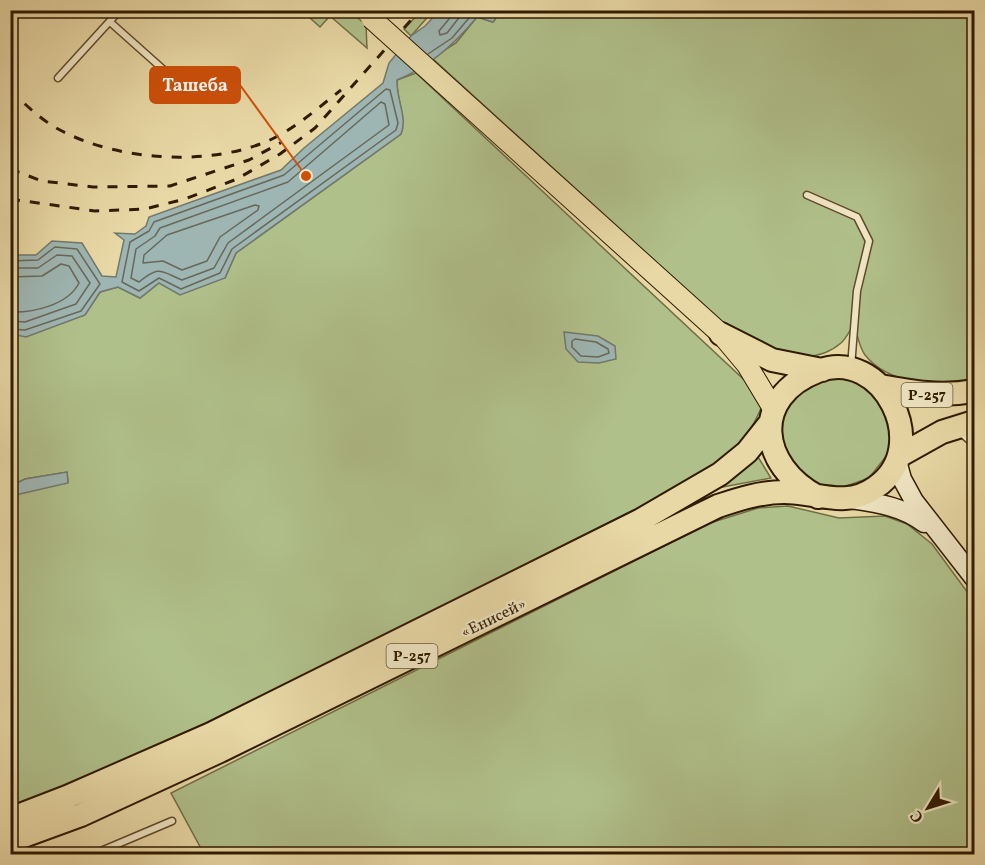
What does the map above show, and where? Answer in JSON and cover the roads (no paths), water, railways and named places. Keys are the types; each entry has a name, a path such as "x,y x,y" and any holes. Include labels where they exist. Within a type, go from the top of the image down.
{"highway":[{"path":"721,334 772,360 822,369"},
{"name":"«Енисей»","path":"10,819 67,797 211,734 641,520 720,474 747,452 772,417 782,397 796,382 822,369 851,370 880,386 922,394 951,395 975,391"},
{"name":"«Енисей»","path":"10,841 81,815 220,751 718,506 769,493 787,492 847,499 877,487 889,475 898,458 902,437 900,418 892,400 880,386"},
{"path":"772,417 770,438 780,465 801,488 818,497"},
{"name":"«Енисей»","path":"898,458 965,424"}],"main road":[{"path":"367,14 721,334 747,365 772,417"}],"street":[{"path":"898,458 902,478 914,501 935,532 968,567 975,579"},
{"path":"847,499 903,510 935,532"}],"lane":[{"path":"58,78 120,10"},
{"path":"110,22 183,87"},
{"path":"807,195 856,217 869,241 857,291 851,370"},
{"path":"965,424 975,444"},
{"path":"94,855 172,821"}],"water":[{"path":"439,11 501,11 493,22 477,17 441,54 409,75 397,80 403,115 401,134 236,253 225,278 180,295 159,283 140,298 118,287 100,292 85,315 26,337 11,334 10,255 36,255 52,241 82,243 102,276 116,277 124,240 115,233 135,234 146,226 149,217 281,170 304,148 383,83 389,63 411,36 425,26"},
{"path":"564,332 598,336 615,346 616,359 599,363 578,362 566,349"},
{"path":"67,472 68,483 11,496 11,486 25,479"}],"waterway":[{"path":"973,10 968,31 974,67"}],"railway":[{"path":"10,199 95,211 145,209 185,199 237,179 280,154 315,128 420,10"},
{"path":"10,90 46,122 60,130 109,148 164,157 220,154 246,149 270,140 298,123 341,90"},
{"path":"10,169 42,181 93,187 170,186 249,160 282,142"}],"place":[{"name":"Ташеба","path":"306,176"}]}
